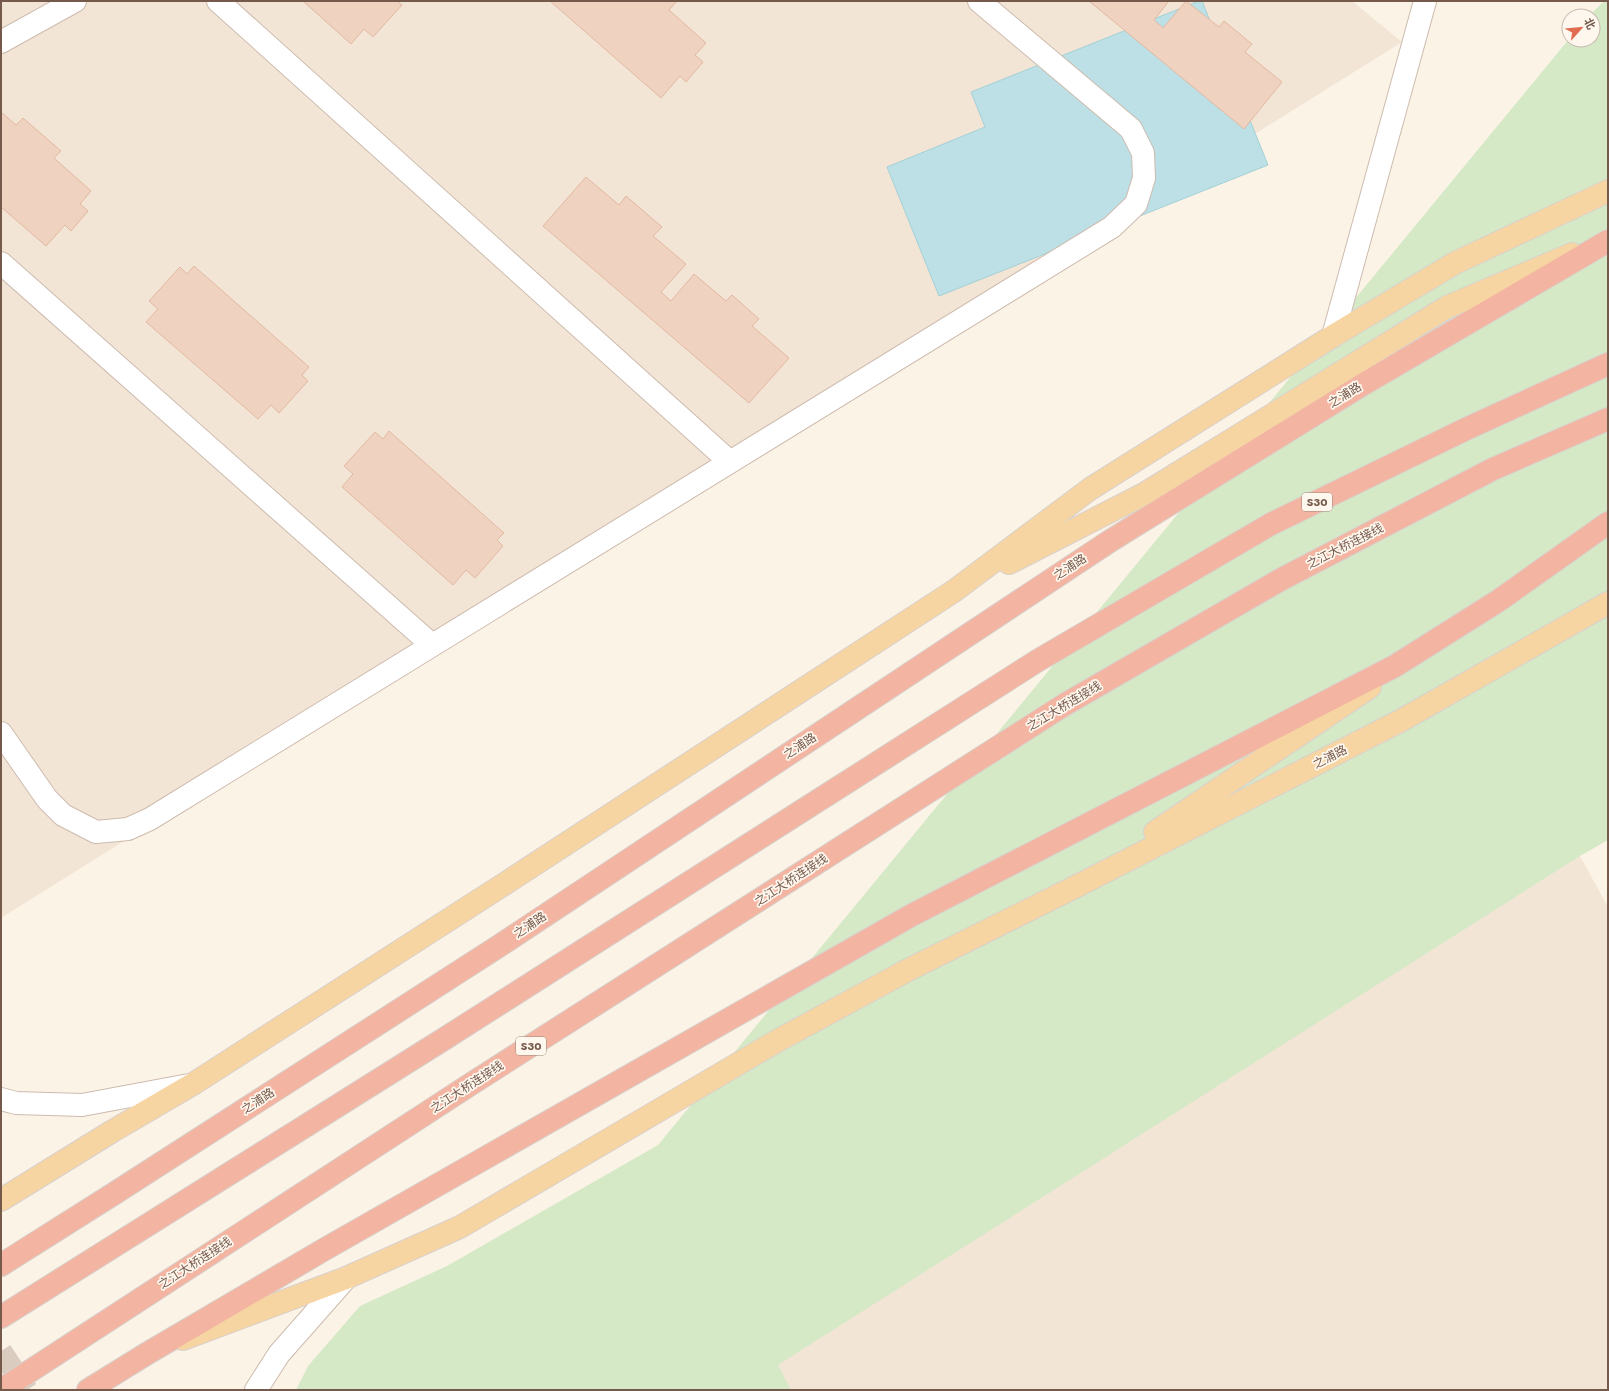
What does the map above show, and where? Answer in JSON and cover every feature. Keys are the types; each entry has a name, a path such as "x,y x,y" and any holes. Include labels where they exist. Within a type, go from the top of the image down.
{"highway":[{"name":"之浦路","path":"1,1264 115,1194 499,946 1110,541 1362,385 1608,240"},
{"name":"S30","path":"1,1317 444,1039 1037,661 1271,524 1466,429 1608,364"},
{"name":"之江大桥连接线","path":"1,1390 471,1084 1064,705 1287,576 1493,469 1608,419"},
{"name":"之浦路","path":"88,1390 148,1352 325,1249 912,915 1395,666 1498,601 1608,523"}],"main road":[{"path":"1,1200 111,1132 193,1084 509,881 954,591 1090,490 1333,336 1455,263 1608,191"},
{"path":"954,591 1144,494 1447,307 1608,240"},
{"path":"1074,887 1498,601"},
{"name":"之浦路","path":"148,1352 346,1278 460,1227 777,1041 906,971 1402,720 1608,603"}],"street":[{"path":"1,42 75,1"},
{"path":"218,1 730,462"},
{"path":"1,733 47,799 63,815 96,832 128,829 150,819 1112,227 1136,204 1144,178 1143,153 1131,129 979,1"},
{"path":"1333,336 1425,1"},
{"path":"1,264 432,645"},
{"path":"1,1099 16,1103 82,1105 193,1084"},
{"path":"256,1390 279,1354 346,1278"}],"shaded area":[{"path":"1,1 1352,1 1402,42 1,918"},
{"path":"1580,856 1608,907 1608,1390 760,1390 752,1373 1090,1150"}],"green space":[{"path":"1604,1 1608,1 1608,840 1580,856 778,1365 791,1390 296,1390 308,1366 360,1306 447,1266 658,1145 1562,48 1601,48 1601,8 1597,8"}],"water":[{"path":"1202,1 1268,165 939,296 887,167 985,127 971,92"}],"building":[{"path":"303,1 397,1 402,5 373,37 364,29 351,44"},
{"path":"550,1 675,1 676,2 669,10 706,43 695,55 703,62 686,82 680,76 661,98"},
{"path":"1089,1 1169,1 1154,20 1163,28 1186,1 1219,27 1224,21 1252,44 1245,52 1282,82 1244,129"},
{"path":"1,112 16,125 23,118 61,151 54,158 91,191 80,204 88,211 71,231 65,225 46,246 1,207"},
{"path":"586,177 619,205 626,196 662,227 653,236 686,264 661,292 671,301 694,274 726,301 732,295 759,319 752,326 789,358 749,403 543,226"},
{"path":"194,266 309,367 302,375 308,381 279,413 271,405 258,419 146,322 158,309 149,301 180,267 187,274"},
{"path":"389,431 504,533 497,540 503,546 475,578 466,570 453,585 342,487 353,474 344,466 375,432 383,439"}],"tunnel":[{"path":"1,1351 27,1390"}]}
